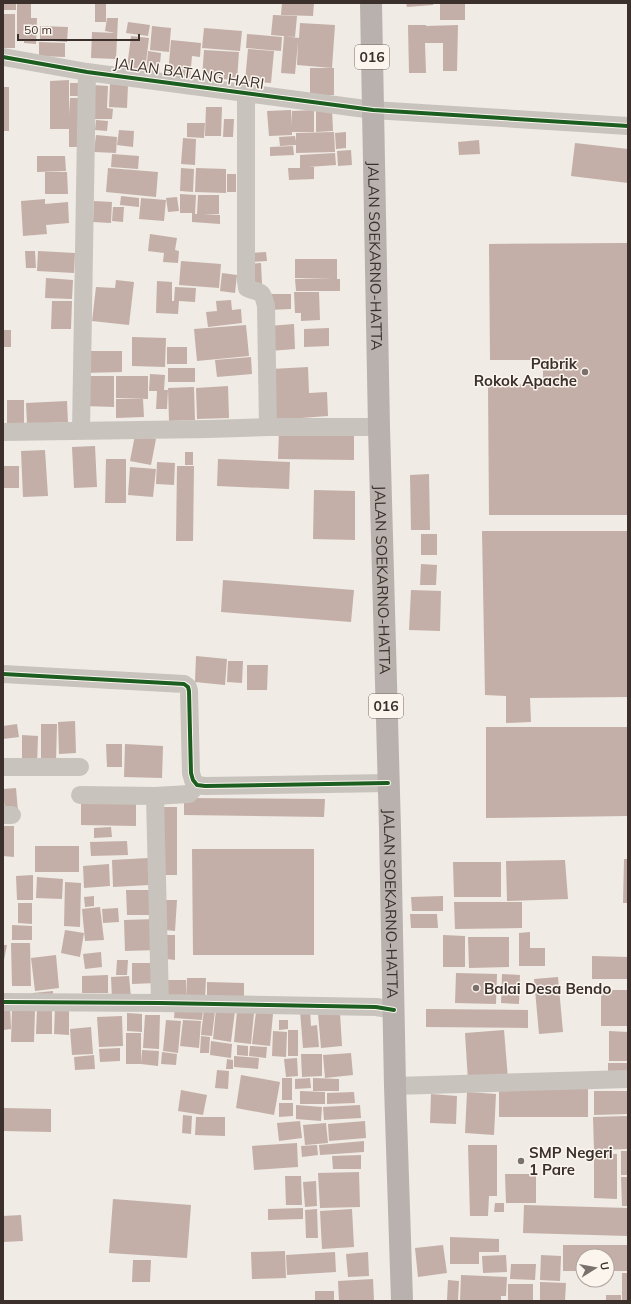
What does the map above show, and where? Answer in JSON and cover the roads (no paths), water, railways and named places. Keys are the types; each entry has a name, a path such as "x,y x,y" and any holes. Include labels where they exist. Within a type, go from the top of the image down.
{"main road":[{"name":"JALAN SOEKARNO-HATTA","path":"371,3 379,427 395,1086 402,1301"}],"street":[{"name":"JALAN BATANG HARI","path":"3,57 87,72 373,110 628,126"},
{"path":"80,431 87,72"},
{"path":"246,93 246,281 247,288 260,292 264,296 266,306 268,427"},
{"path":"3,432 268,427 379,427"},
{"path":"3,674 184,684 188,687 189,691 191,773 193,780 197,785 388,783"},
{"path":"3,767 80,767"},
{"path":"80,795 155,796 188,794 197,785"},
{"path":"155,796 160,1003"},
{"path":"3,1002 376,1007 394,1010"},
{"path":"395,1086 628,1079"}],"place":[{"name":"Pabrik Rokok Apache","path":"585,372"},
{"name":"Balai Desa Bendo","path":"476,988"},
{"name":"SMP Negeri 1 Pare","path":"521,1161"}]}
